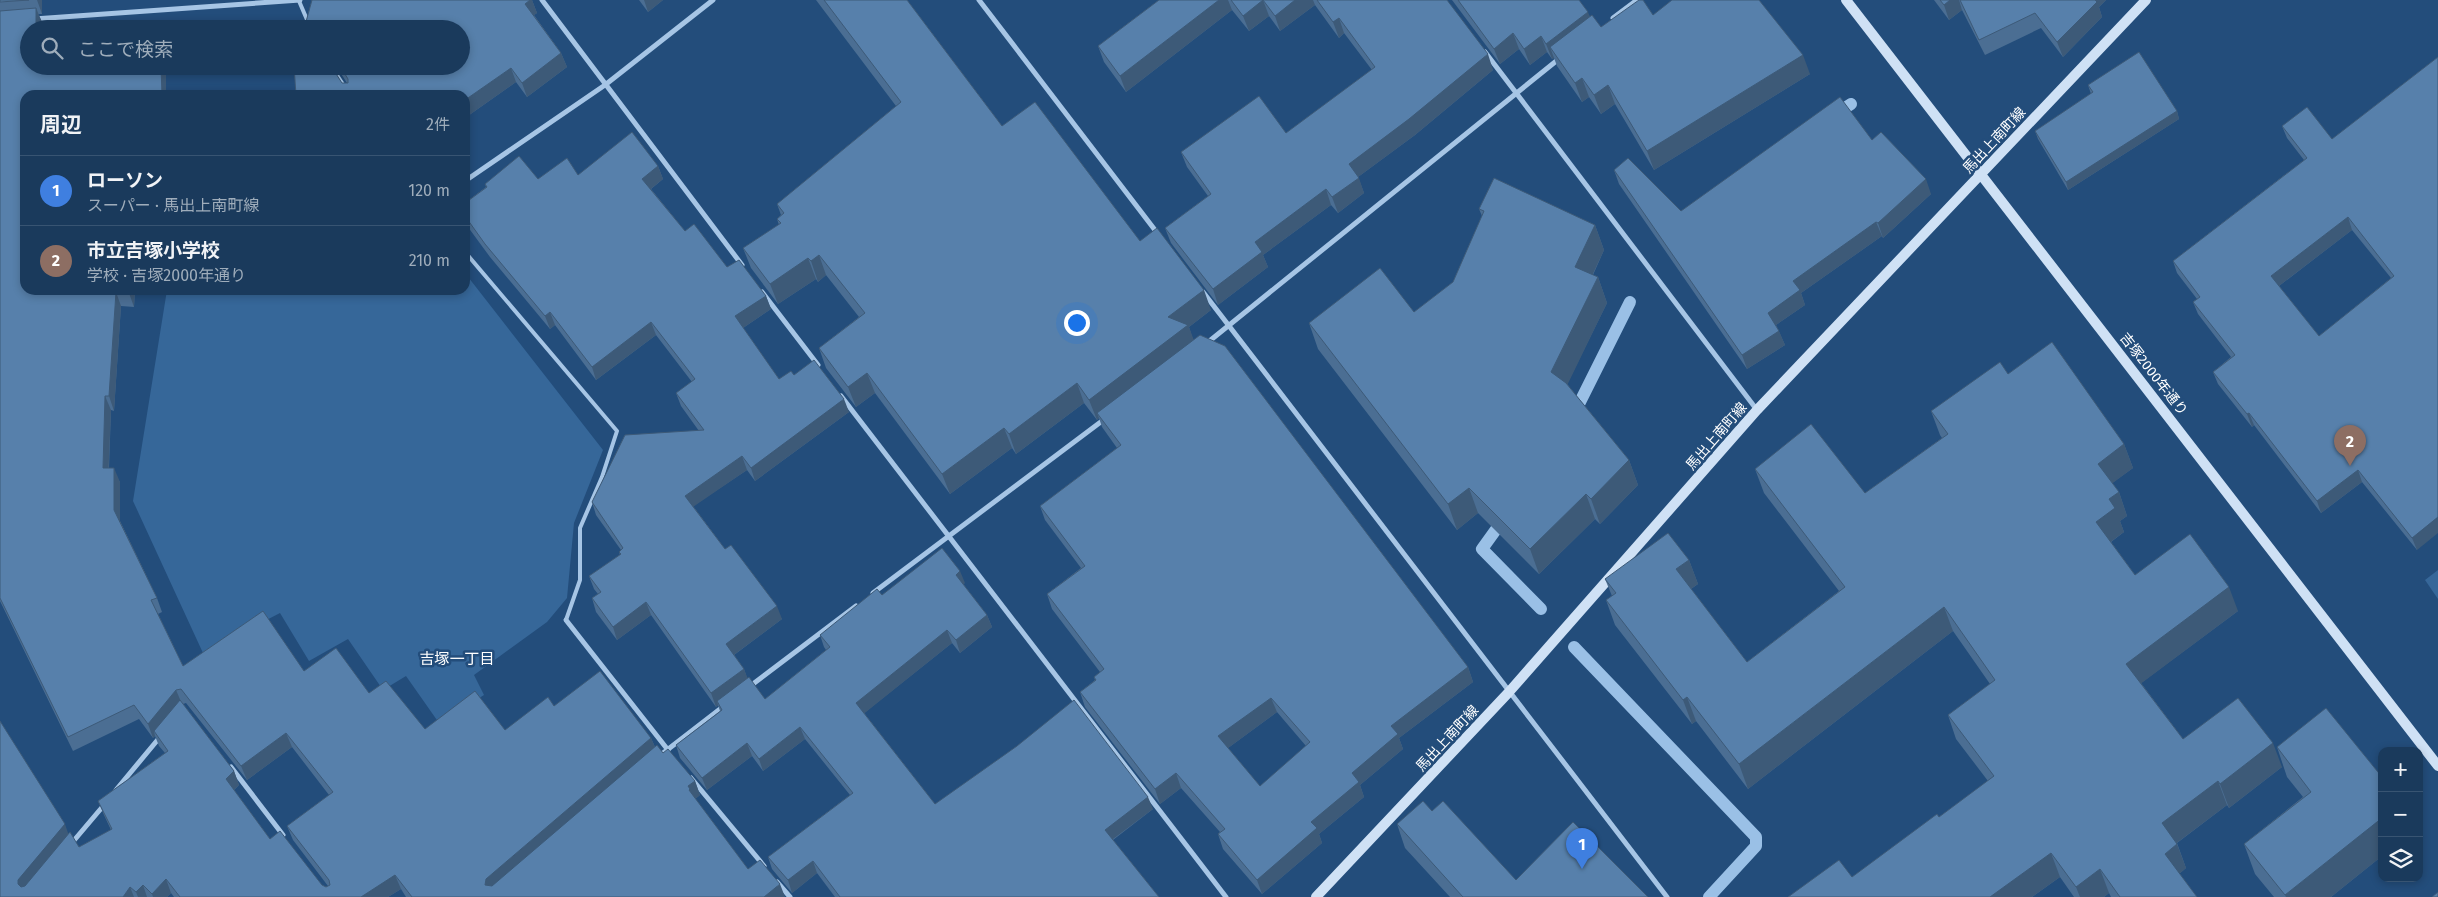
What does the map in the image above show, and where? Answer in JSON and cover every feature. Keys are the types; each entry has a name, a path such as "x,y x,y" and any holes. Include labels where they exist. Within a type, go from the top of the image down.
{"main road":[{"name":"吉塚2000年通り","path":"1846,0 2090,313 2438,766"},
{"name":"馬出上南町線","path":"1316,897 1509,692 1757,410 2146,0"}],"street":[{"path":"29,19 300,0"},
{"path":"542,0 743,267"},
{"path":"470,178 605,85 714,0"},
{"path":"980,0 1164,241"},
{"path":"1607,23 1637,0"},
{"path":"1480,46 1757,410"},
{"path":"1198,350 1568,52"},
{"path":"755,283 822,370"},
{"path":"1199,287 1667,897"},
{"path":"840,394 1226,897"},
{"path":"870,595 1112,414"},
{"path":"745,690 862,601"},
{"path":"566,620 673,756"},
{"path":"652,762 730,702"},
{"path":"65,852 166,730"},
{"path":"228,763 288,842"},
{"path":"686,771 790,897"}],"lane":[{"path":"300,0 308,20"},
{"path":"337,75 347,90"},
{"path":"470,258 617,431 602,477 580,528 580,580 566,620"}],"shaded area":[{"path":"470,279 603,450 574,523 567,598 547,622 474,675 484,695 439,723 406,676 383,690 348,639 309,661 280,613 203,653 133,501 166,295 470,295"},
{"path":"2438,570 2438,599 2425,580"}],"building":[{"path":"0,0 29,0 0,2"},
{"path":"312,0 530,0 525,4 561,53 522,83 511,68 470,97 470,90 296,90 295,75 337,75 342,83 348,83 346,75 470,75 470,20 306,20"},
{"path":"824,0 907,0 1002,126 1035,102 1140,241 1157,228 1204,290 1168,317 1188,325 1089,400 1077,383 1009,434 1004,428 942,474 867,373 848,387 819,348 865,313 819,255 811,261 808,258 770,284 743,248 781,223 777,219 784,213 777,204 901,102"},
{"path":"1159,0 1219,0 1120,76 1098,46"},
{"path":"1231,0 1263,0 1243,16"},
{"path":"1263,0 1295,0 1275,16"},
{"path":"1317,0 1447,0 1488,54 1409,119 1349,164 1359,178 1332,197 1326,189 1255,242 1262,252 1213,289 1165,228 1211,194 1181,152 1259,96 1286,133 1375,67 1339,18 1333,22"},
{"path":"1458,0 1579,0 1588,12 1546,44 1541,36 1524,49 1513,33 1494,49"},
{"path":"1639,0 1643,0 1653,15 1672,0 1759,0 1803,55 1647,151 1608,85 1594,95 1582,78 1575,83 1550,47 1592,15 1601,27"},
{"path":"1940,0 1950,0 1944,5"},
{"path":"1960,0 2095,0 2097,2 2057,42 2035,13 1979,40"},
{"path":"36,8 36,20 20,20 20,75 161,75 162,90 20,90 20,295 116,295 109,396 105,396 103,468 114,468 114,510 157,598 151,600 183,666 263,611 304,671 336,648 369,693 386,681 425,729 475,691 505,730 548,697 554,706 600,671 651,738 486,879 485,885 492,886 657,745 663,753 668,749 695,781 688,786 689,790 748,869 760,860 780,884 764,897 412,897 395,875 361,897 180,897 166,879 152,894 143,885 136,892 130,887 123,897 0,897 0,721 65,824 18,880 18,884 21,887 25,886 70,832 79,847 112,829 98,801 168,751 154,731 180,700 234,771 226,779 270,839 280,831 322,885 326,887 330,885 329,880 287,826 333,792 286,733 241,766 181,689 176,690 148,724 134,705 68,737 0,598 0,11"},
{"path":"2139,52 2177,111 2066,182 2035,131 2093,92 2088,85"},
{"path":"2438,57 2438,517 2412,538 2358,470 2317,501 2249,413 2247,414 2213,372 2235,355 2193,302 2200,297 2173,261 2307,158 2282,126 2307,107 2332,139","holes":["2348,217 2394,276 2319,336 2271,276"]},
{"path":"1840,97 1872,140 1881,132 1926,179 1878,223 1876,222 1793,281 1800,290 1768,313 1779,331 1742,355 1614,170 1628,158 1681,211"},
{"path":"632,132 658,166 642,179 685,231 694,224 727,267 739,260 766,296 735,316 779,379 791,371 794,375 814,360 844,399 751,468 742,456 685,496 725,549 731,545 777,606 726,644 744,669 711,693 646,602 613,627 592,598 601,592 589,576 621,554 619,552 623,548 592,502 625,435 704,430 676,393 695,379 651,322 592,367 550,312 545,316 485,244 470,223 470,199 487,187 485,184 519,156 538,179 567,158 578,175"},
{"path":"1494,178 1595,225 1575,267 1598,277 1551,372 1566,383 1629,460 1591,499 1586,494 1530,549 1469,488 1448,504 1309,323 1380,268 1414,312 1453,282 1484,211 1479,209"},
{"path":"1200,335 1225,346 1468,667 1391,726 1398,734 1352,773 1359,782 1311,822 1317,828 1257,880 1218,834 1225,829 1176,773 1155,789 1080,692 1096,680 1094,677 1104,669 1047,594 1085,566 1040,506 1121,445 1097,413","holes":["1271,698 1310,742 1260,786 1218,736"]},
{"path":"2052,342 2124,444 2098,464 2119,492 2109,499 2115,508 2096,522 2135,575 2190,534 2229,587 2126,664 2183,739 2238,698 2273,743 2220,784 2218,781 2162,823 2177,844 2165,854 2197,897 2120,897 2100,869 2076,887 2051,853 1990,897 1788,897 1839,860 1852,877 1937,814 1939,817 1994,776 1948,715 1995,680 1944,607 1739,764 1687,697 1683,700 1606,600 1616,593 1605,579 1668,533 1689,560 1676,569 1747,662 1845,587 1755,469 1811,424 1865,493 1948,434 1931,411 2000,362 2008,374"},
{"path":"942,548 960,571 956,575 987,615 956,640 947,630 856,703 935,804 1017,746 1074,700 1148,797 1105,830 1159,897 840,897 813,861 788,880 768,857 853,793 800,727 759,759 747,743 702,778 676,745 722,710 717,701 749,677 765,699 830,647 820,635 877,589 882,595"},
{"path":"2326,708 2378,772 2378,821 2285,895 2244,844 2311,792 2277,747"},
{"path":"1423,801 1432,811 1443,801 1516,880 1573,822 1648,897 1463,897 1397,824"}],"waterway":[{"path":"1833,116 1851,104"},
{"path":"1573,416 1630,302"},
{"path":"1505,517 1482,549 1541,609"},
{"path":"1574,647 1756,837 1756,846 1709,897"}],"place":[{"name":"市立吉塚小学校","path":"2350,466"},
{"name":"ローソン","path":"1582,869"}],"district":[{"name":"吉塚一丁目","path":"457,659"}]}
